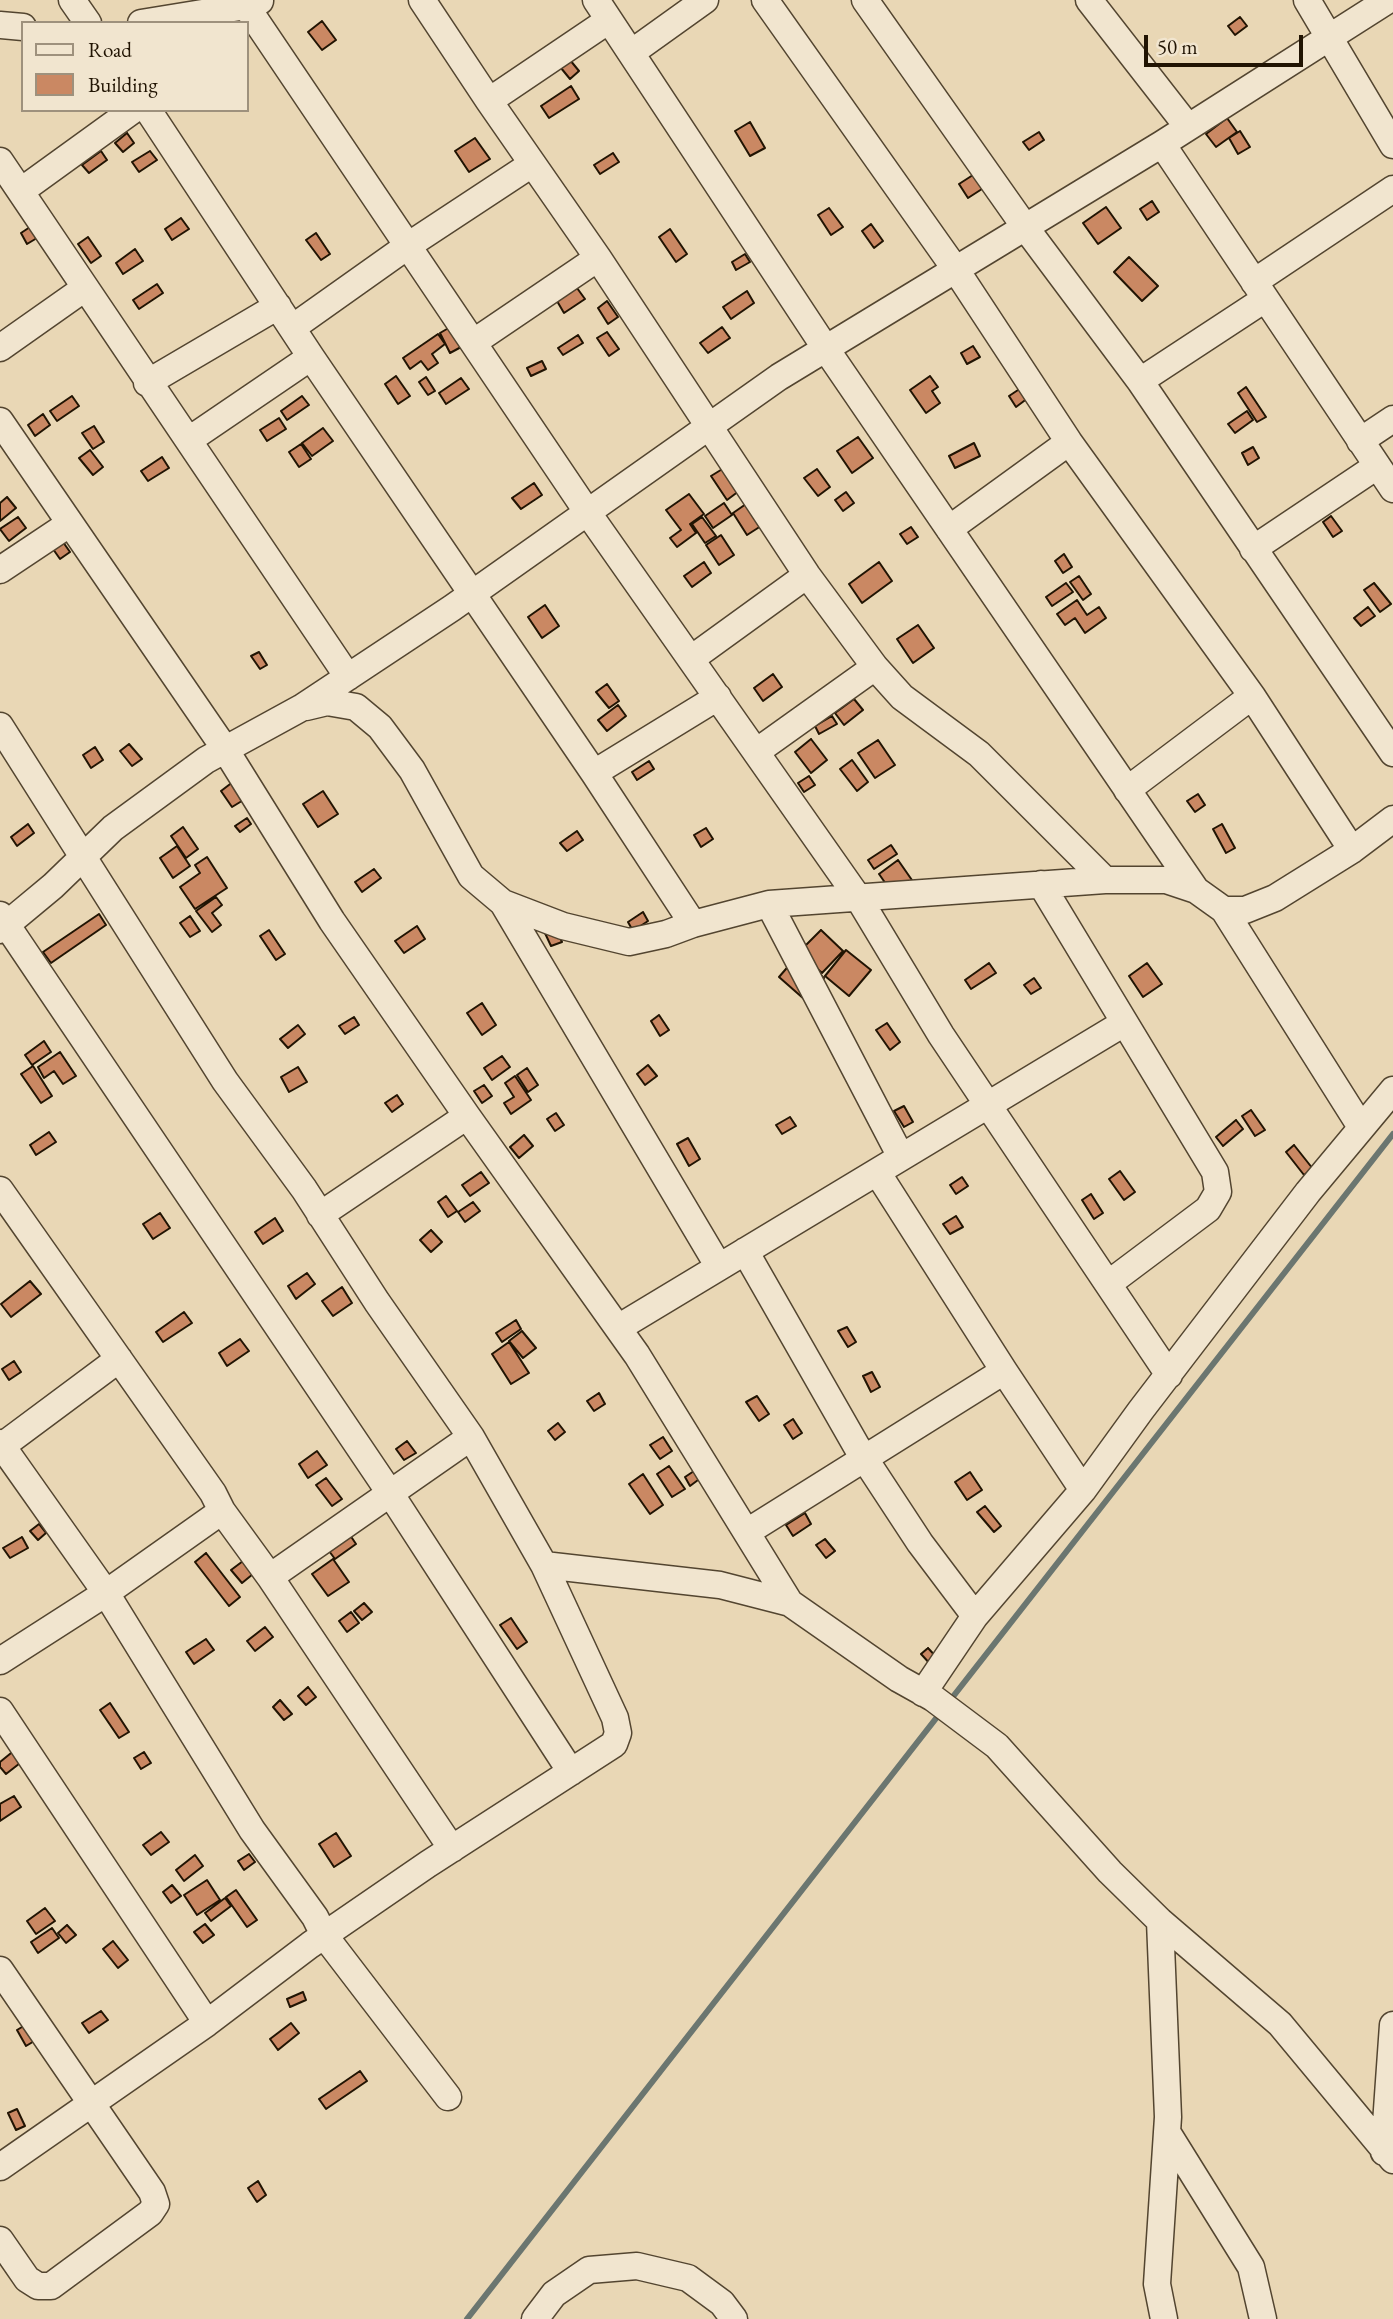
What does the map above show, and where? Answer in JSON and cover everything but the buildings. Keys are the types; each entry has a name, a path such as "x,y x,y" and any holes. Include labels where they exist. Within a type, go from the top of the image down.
{"street":[{"path":"72,0 87,21"},
{"path":"422,0 711,426 807,575 875,667 902,697 979,754 1105,880"},
{"path":"631,53 705,0"},
{"path":"765,0 956,270 1069,442 1252,696 1352,850"},
{"path":"865,0 1026,227 1140,381 1393,753"},
{"path":"1089,0 1188,127"},
{"path":"1307,0 1393,145"},
{"path":"571,1772 390,1493 2,923 54,886 113,828 206,760 300,708 348,677 472,594 779,377 1162,144 1388,0"},
{"path":"151,21 250,2 588,513 859,899 941,1035 1169,1375"},
{"path":"489,101 602,10 826,349 1196,890"},
{"path":"0,25 21,27"},
{"path":"21,191 130,112"},
{"path":"149,112 693,924"},
{"path":"1162,144 1393,489"},
{"path":"0,161 348,677"},
{"path":"148,383 285,317 409,245 532,164"},
{"path":"1140,381 1393,189"},
{"path":"474,342 598,258"},
{"path":"0,348 85,288"},
{"path":"189,440 311,356"},
{"path":"1360,441 1393,419"},
{"path":"0,421 225,749 332,921 618,1328 790,1603"},
{"path":"949,529 1069,442"},
{"path":"1253,549 1377,466"},
{"path":"0,570 69,524"},
{"path":"691,659 807,575"},
{"path":"756,752 875,667"},
{"path":"1128,790 1252,696"},
{"path":"594,773 718,697"},
{"path":"300,708 327,702 356,707 380,727 412,770 471,876 503,903 719,1267"},
{"path":"0,726 225,1080 320,1214 377,1302 471,1437 544,1565 615,1718 618,1734 614,1744 428,1864 0,2167"},
{"path":"1224,910 1245,910 1275,898 1352,850 1393,819"},
{"path":"503,903 563,926 629,942 769,904 859,899 965,888 1105,880 1166,880 1196,890 1224,910 1361,1127"},
{"path":"1041,884 1215,1172 1218,1192 1208,1209 1108,1283"},
{"path":"769,904 901,1157"},
{"path":"618,1328 1124,1023"},
{"path":"923,1693 975,1616 1083,1490 1308,1192 1393,1090"},
{"path":"320,1214 467,1116"},
{"path":"877,1172 1083,1490"},
{"path":"0,1190 213,1493 222,1511 270,1577 453,1849"},
{"path":"745,1251 865,1459 920,1544 975,1616"},
{"path":"119,1359 1,1444 106,1593 252,1830 315,1917 324,1936 448,2097"},
{"path":"747,1532 1004,1371"},
{"path":"270,1577 471,1437"},
{"path":"0,1661 106,1593 222,1511"},
{"path":"544,1565 720,1585 790,1603 923,1693 997,1746 1110,1872 1160,1921 1280,2024 1389,2156"},
{"path":"0,1711 207,2023"},
{"path":"1160,1921 1168,2117 1157,2284 1164,2319"},
{"path":"0,1970 152,2192 156,2204 150,2213 51,2286 37,2286 27,2279 0,2240"},
{"path":"1389,2156 1393,2025"},
{"path":"1167,2132 1251,2267 1262,2319"},
{"path":"535,2319 554,2294 589,2270 638,2266 688,2278 722,2303 733,2319"}],"waterway":[{"path":"948,1703 1393,1134"},
{"path":"467,2319 941,1712"}]}
